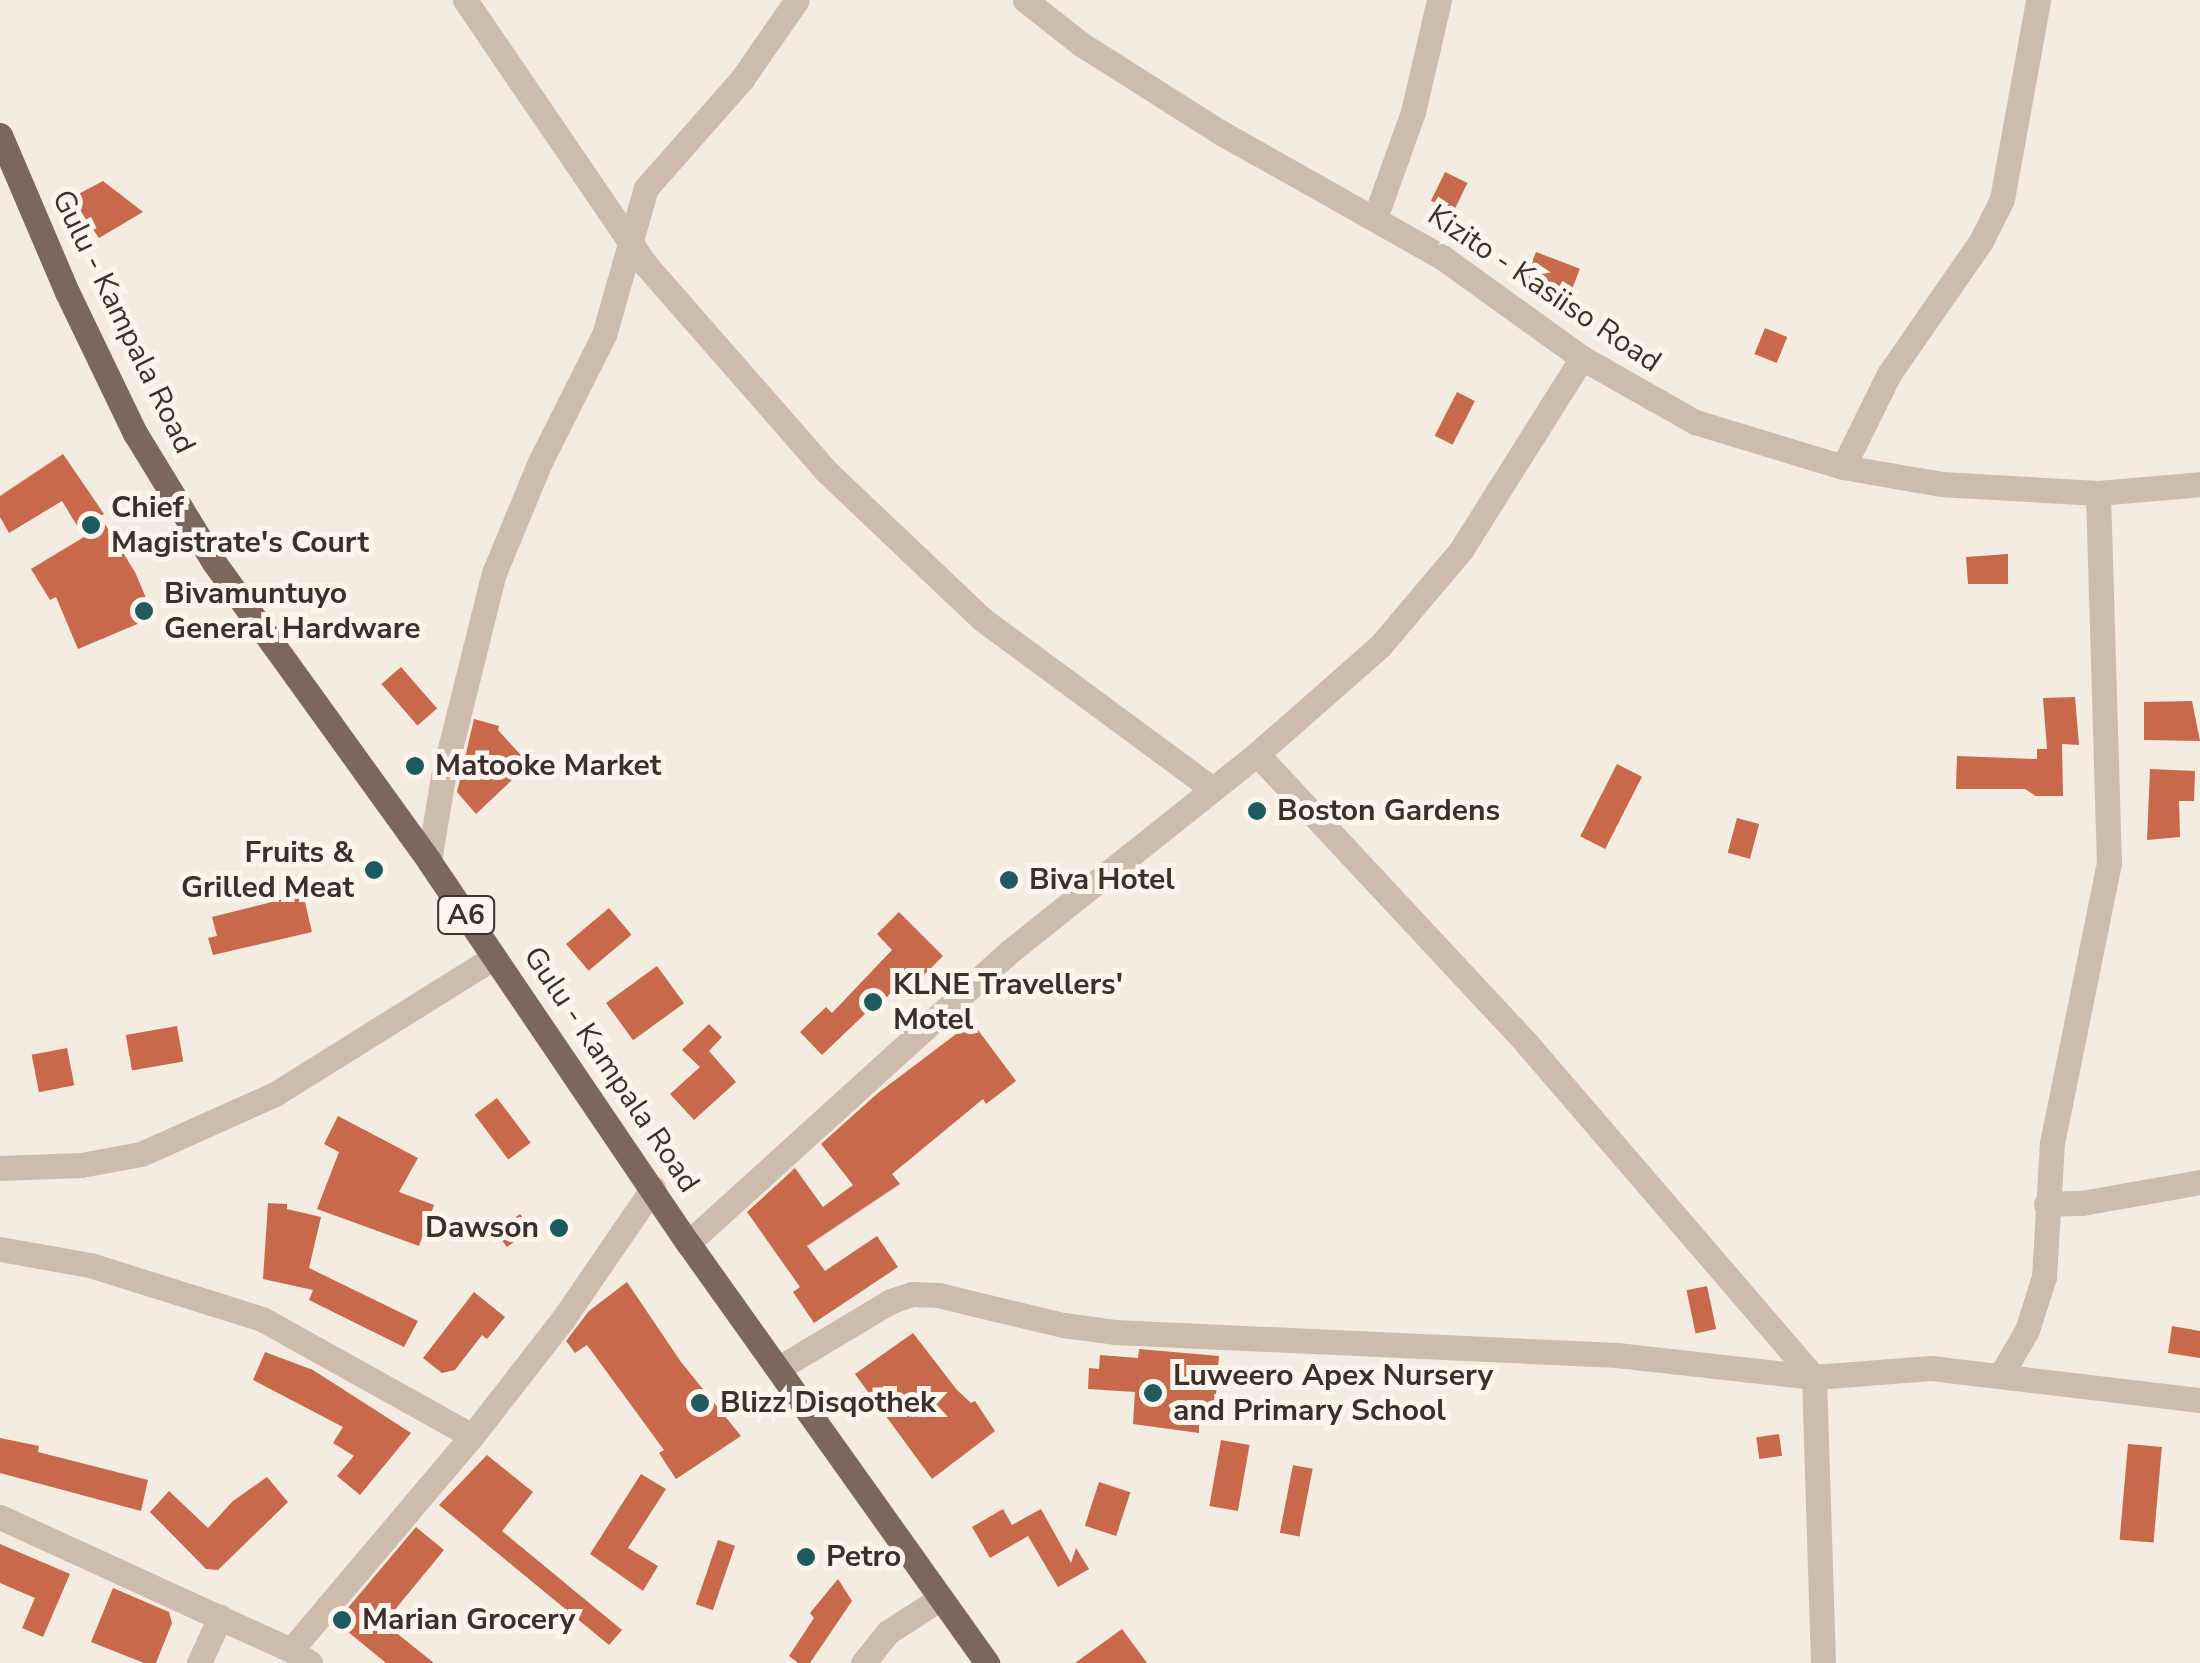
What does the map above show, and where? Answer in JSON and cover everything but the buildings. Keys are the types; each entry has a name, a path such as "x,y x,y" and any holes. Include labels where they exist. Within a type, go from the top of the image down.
{"main road":[{"name":"Gulu - Kampala Road","path":"0,135 67,292 135,433 213,561 429,861 688,1242 987,1663"}],"street":[{"path":"466,0 628,239 748,387 904,548 982,619 1210,787"},
{"path":"429,861 443,777 494,573 540,462 604,335 628,239 646,188 742,79 797,0"},
{"name":"Kizito - Kasiiso Road","path":"1025,0 1081,44 1218,131 1442,257 1582,358 1695,422 1843,467 1941,484 2098,493 2200,484"},
{"path":"1376,218 1413,112 1439,0"},
{"path":"1843,467 1889,374 1981,241 2002,199 2038,0"},
{"path":"600,196 646,188"},
{"path":"688,1242 1008,952 1210,787 1257,754 1380,646 1422,602 1508,480 1582,358"},
{"path":"2001,1376 2027,1330 2041,1290 2052,1142 2110,864 2098,493"},
{"path":"1257,754 1528,1045 1814,1377 1823,1663"},
{"path":"0,1168 80,1165 141,1154 275,1094 494,957"},
{"path":"2046,1204 2082,1203 2200,1182"},
{"path":"0,1517 300,1656 563,1319 653,1188"},
{"path":"0,1249 90,1265 262,1319 472,1436"},
{"path":"779,1368 891,1301 912,1294 938,1295 1063,1325 1115,1332 1617,1355 1814,1377 1932,1368 2200,1400"},
{"path":"863,1663 888,1632 941,1598"},
{"path":"199,1663 220,1617"}],"place":[{"name":"Chief Magistrate's Court","path":"91,525"},
{"name":"Bivamuntuyo General Hardware","path":"144,611"},
{"name":"Matooke Market","path":"415,766"},
{"name":"Boston Gardens","path":"1257,811"},
{"name":"Fruits & Grilled Meat","path":"374,870"},
{"name":"Biva Hotel","path":"1009,880"},
{"name":"KLNE Travellers' Motel","path":"873,1002"},
{"name":"Dawson","path":"559,1228"},
{"name":"Luweero Apex Nursery and Primary School","path":"1153,1393"},
{"name":"Blizz Disqothek","path":"700,1403"},
{"name":"Petro","path":"806,1557"},
{"name":"Marian Grocery","path":"342,1620"}]}
